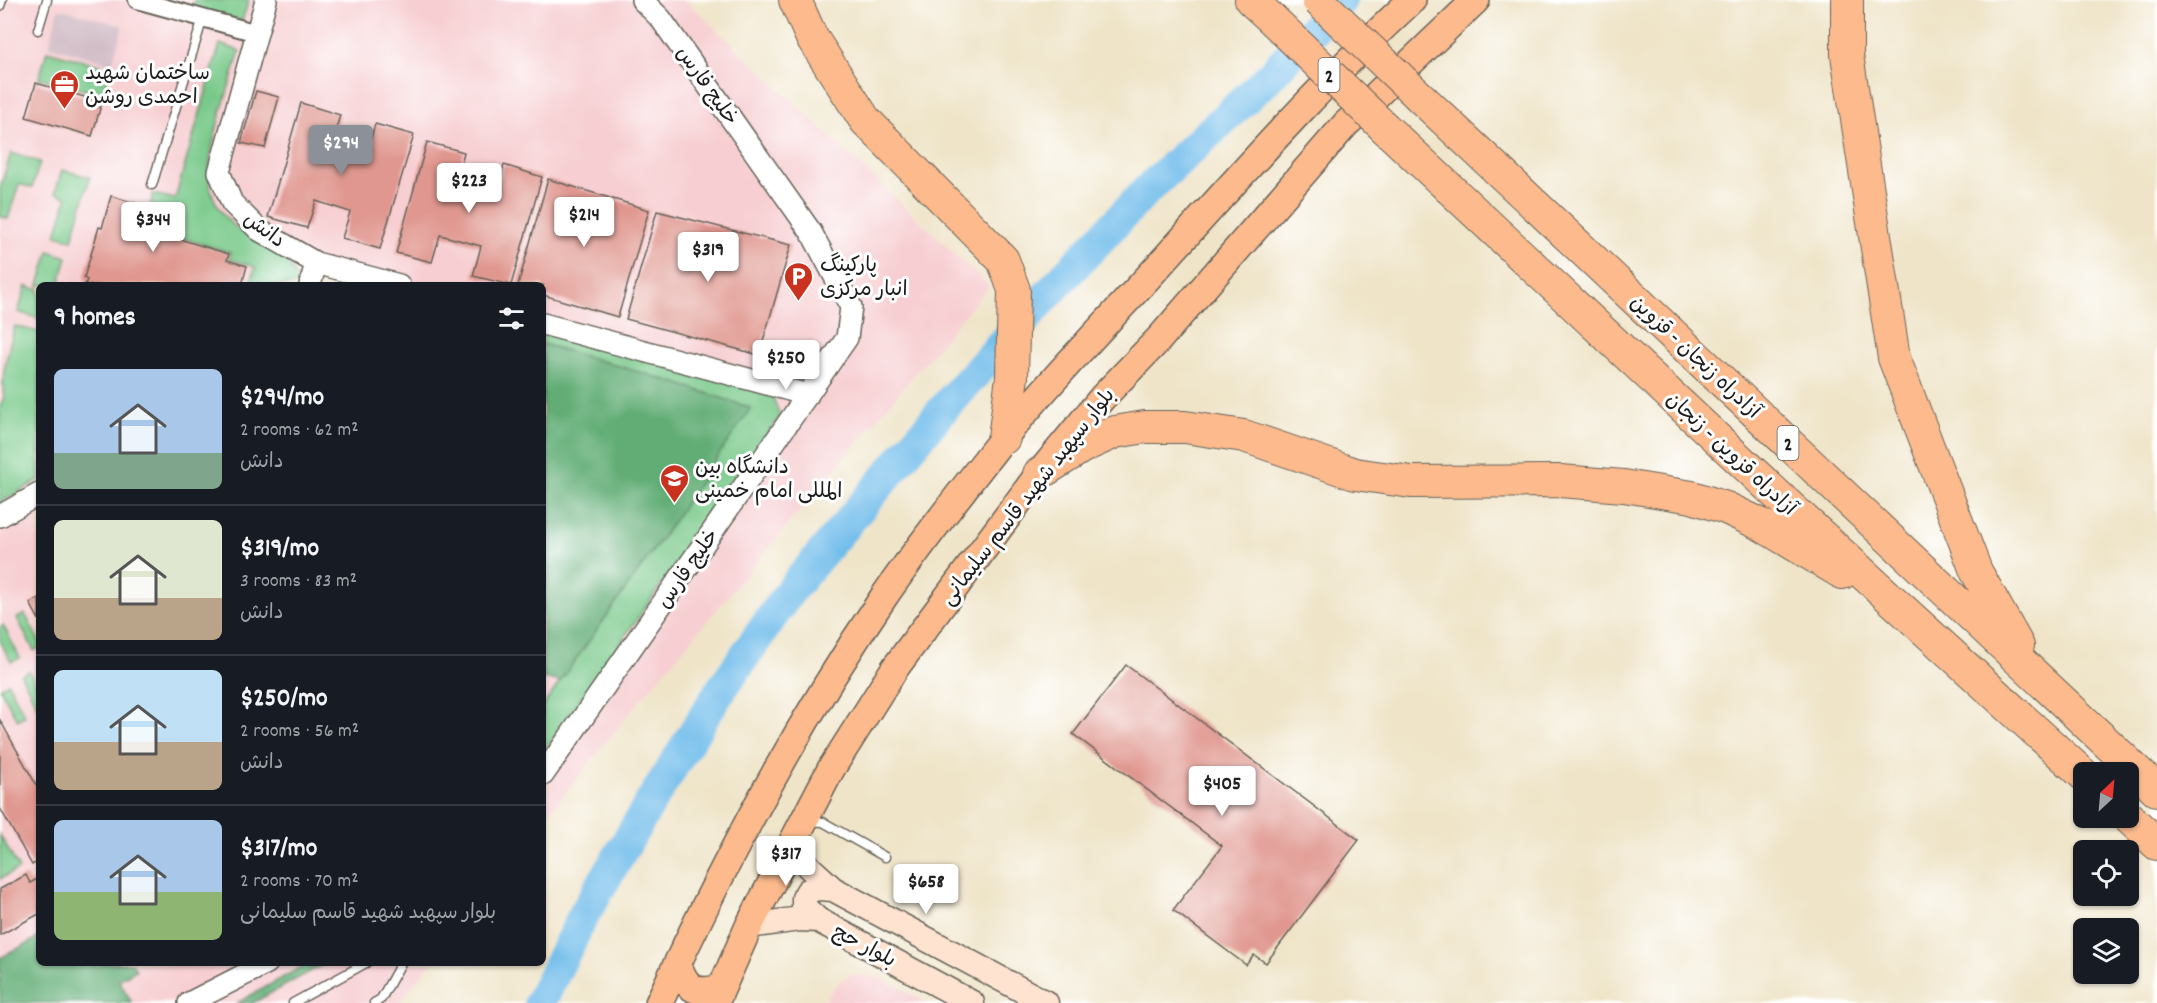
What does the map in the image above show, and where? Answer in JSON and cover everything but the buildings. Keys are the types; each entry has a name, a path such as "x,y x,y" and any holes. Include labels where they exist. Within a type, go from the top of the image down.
{"highway":[{"path":"795,0 811,36 865,120 1003,260 1014,291 1012,377 1004,438"},
{"name":"آزادراه قزوین - زنجان","path":"1251,0 1789,506 2073,765"},
{"name":"آزادراه زنجان - قزوین","path":"1318,0 2157,790"},
{"path":"1847,0 1847,56 1894,358 1976,571 2033,673"},
{"path":"1039,474 1082,447 1115,432 1145,427 1185,427 1244,436 1355,474 1411,482 1560,481 1624,486 1692,496 1726,508 1760,524 1900,607"},
{"path":"2139,827 2157,844"}],"main road":[{"path":"659,1003 736,847 775,774 819,699 883,598 916,551 1004,438 1314,94 1412,0"},
{"name":"بلوار سپهبد شهید قاسم سلیمانی","path":"718,995 749,926 831,769 895,668 1039,474 1102,398 1160,338 1345,124 1476,0"},
{"name":"بلوار حج","path":"796,834 809,867 833,889 1046,1003"},
{"path":"818,920 804,907 804,898 808,891 818,888 833,889"},
{"name":"بلوار حج","path":"749,926 800,919 818,920 972,1003"},
{"path":"678,965 689,987 700,991 711,991 718,995"}],"street":[{"path":"137,0 257,33"},
{"name":"دانش","path":"266,0 219,172 232,203 259,230 316,263 388,282"},
{"name":"خلیج فارس","path":"546,772 847,338 851,307 811,232 662,19 642,0"},
{"path":"311,282 316,263"},
{"path":"546,325 808,395"},
{"path":"0,516 36,496"},
{"path":"189,1003 261,966"}],"lane":[{"path":"0,6 2,0"},
{"path":"38,30 47,0"},
{"path":"152,185 203,18"},
{"path":"796,834 810,820 823,822 885,857"},
{"path":"293,1003 361,966"},
{"path":"374,1003 381,999 399,966"}],"shaded area":[{"name":"دانشگاه بین المللی امام خمینی","path":"0,0 685,0 989,286 623,721 546,817 546,282 36,282 36,966 429,966 399,1003 0,1003"},
{"path":"59,8 123,26 112,64 49,46"},
{"path":"851,975 866,975 883,979 928,1003 825,1003 828,995 839,982"}],"green space":[{"path":"194,0 249,0 242,21 192,8"},
{"path":"220,44 240,51 212,147 209,176 212,193 220,209 231,223 278,253 290,266 298,282 251,282 255,267 229,259 231,253 169,234 175,213 150,206 153,194 175,199"},
{"path":"47,51 110,68 103,95 39,78"},
{"path":"11,153 40,162 32,188 19,184 8,219 0,216 0,188"},
{"path":"62,170 90,177 72,240 56,235 67,197 55,193"},
{"path":"49,251 67,257 60,282 40,282"},
{"path":"26,286 36,289 36,318 18,312"},
{"path":"15,326 36,331 36,482 0,503 0,406 4,397 3,380"},
{"path":"546,329 770,389 780,416 546,749 546,702 750,408 673,382 546,345"},
{"path":"546,345 673,382 751,408 560,682 546,679"},
{"path":"25,614 36,635 36,650 34,651 17,618"},
{"path":"3,625 20,658 11,662 0,641 0,627"},
{"path":"29,671 36,684 36,704 21,675"},
{"path":"8,683 25,716 17,720 0,688"},
{"path":"0,835 19,869 0,879"},
{"path":"36,939 36,966 134,966 136,970 119,980 132,1003 0,1003 0,958"},
{"path":"303,966 321,966 253,1003 237,1003"}],"waterway":[{"path":"540,1003 583,916 653,798 718,694 790,591 950,401 1061,280 1147,190 1266,80 1341,0"}],"place":[{"name":"ساختمان شهید احمدی روشن","path":"64,110"},
{"name":"پارکینگ انبار مرکزی","path":"799,302"},
{"name":"دانشگاه بین المللی امام خمینی","path":"674,504"}]}
